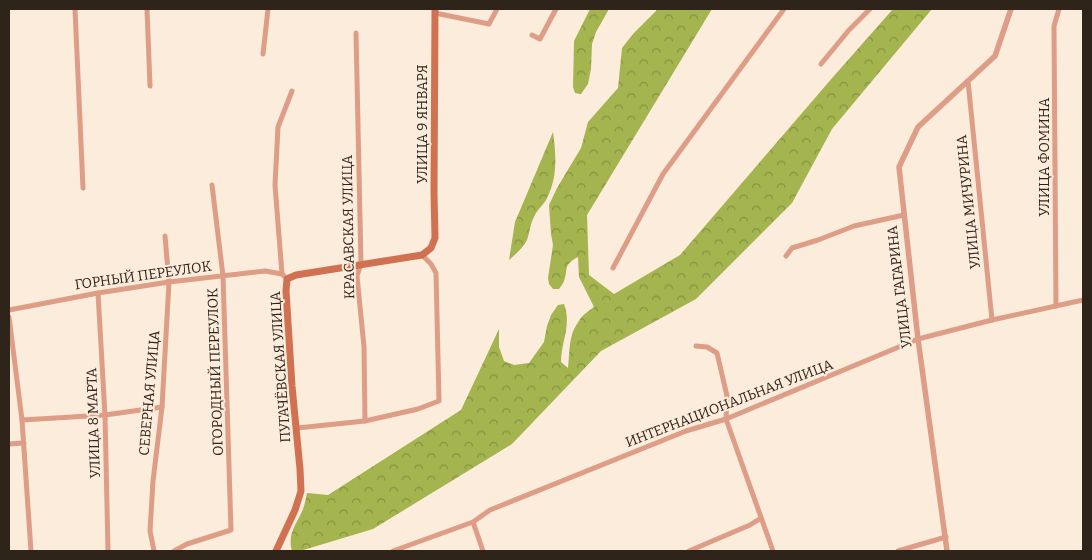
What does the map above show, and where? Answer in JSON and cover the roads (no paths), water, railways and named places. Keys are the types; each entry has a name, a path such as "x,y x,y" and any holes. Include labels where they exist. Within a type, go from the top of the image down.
{"main road":[{"name":"УЛИЦА 9 ЯНВАРЯ","path":"422,255 431,248 435,238 435,11"},
{"name":"ГОРНЫЙ ПЕРЕУЛОК","path":"284,277 422,255"},
{"name":"ПУГАЧЁВСКАЯ УЛИЦА","path":"276,551 295,510 301,491 284,277"}],"street":[{"path":"75,9 83,188"},
{"path":"147,9 150,86"},
{"path":"263,54 268,9"},
{"path":"435,11 489,24 497,9"},
{"path":"532,35 540,39 556,9"},
{"path":"613,268 663,174 784,9"},
{"path":"821,64 848,30 870,9"},
{"name":"УЛИЦА ГАГАРИНА","path":"948,551 918,339 898,167 918,127 995,56 1011,9"},
{"name":"УЛИЦА ФОМИНА","path":"1056,306 1054,26 1059,9"},
{"name":"КРАСАВСКАЯ УЛИЦА","path":"356,33 361,264 358,276 364,347 365,421"},
{"name":"УЛИЦА МИЧУРИНА","path":"968,81 992,320"},
{"name":"ПУГАЧЁВСКАЯ УЛИЦА","path":"284,277 275,185 278,127 292,91"},
{"name":"ОГОРОДНЫЙ ПЕРЕУЛОК","path":"174,551 187,544 231,530 223,276 212,185"},
{"path":"786,256 792,248 854,226 904,215"},
{"name":"СЕВЕРНАЯ УЛИЦА","path":"154,551 150,530 153,481 162,407 169,282 164,236"},
{"path":"296,428 365,421 418,409 439,401 436,273 431,264 422,255"},
{"name":"ГОРНЫЙ ПЕРЕУЛОК","path":"9,310 169,282 265,271 284,277"},
{"name":"УЛИЦА 8 МАРТА","path":"98,293 105,415 108,551"},
{"name":"ИНТЕРНАЦИОНАЛЬНАЯ УЛИЦА","path":"393,551 473,522 490,510 686,431 726,419 918,339 1083,300"},
{"path":"9,317 22,420 31,551"},
{"path":"696,346 706,347 717,353 727,396 726,419 773,551"},
{"path":"22,420 105,415 162,407"},
{"path":"9,444 24,443"},
{"path":"689,551 750,525 761,518"},
{"path":"473,522 483,551"},
{"path":"898,551 946,537"}]}
